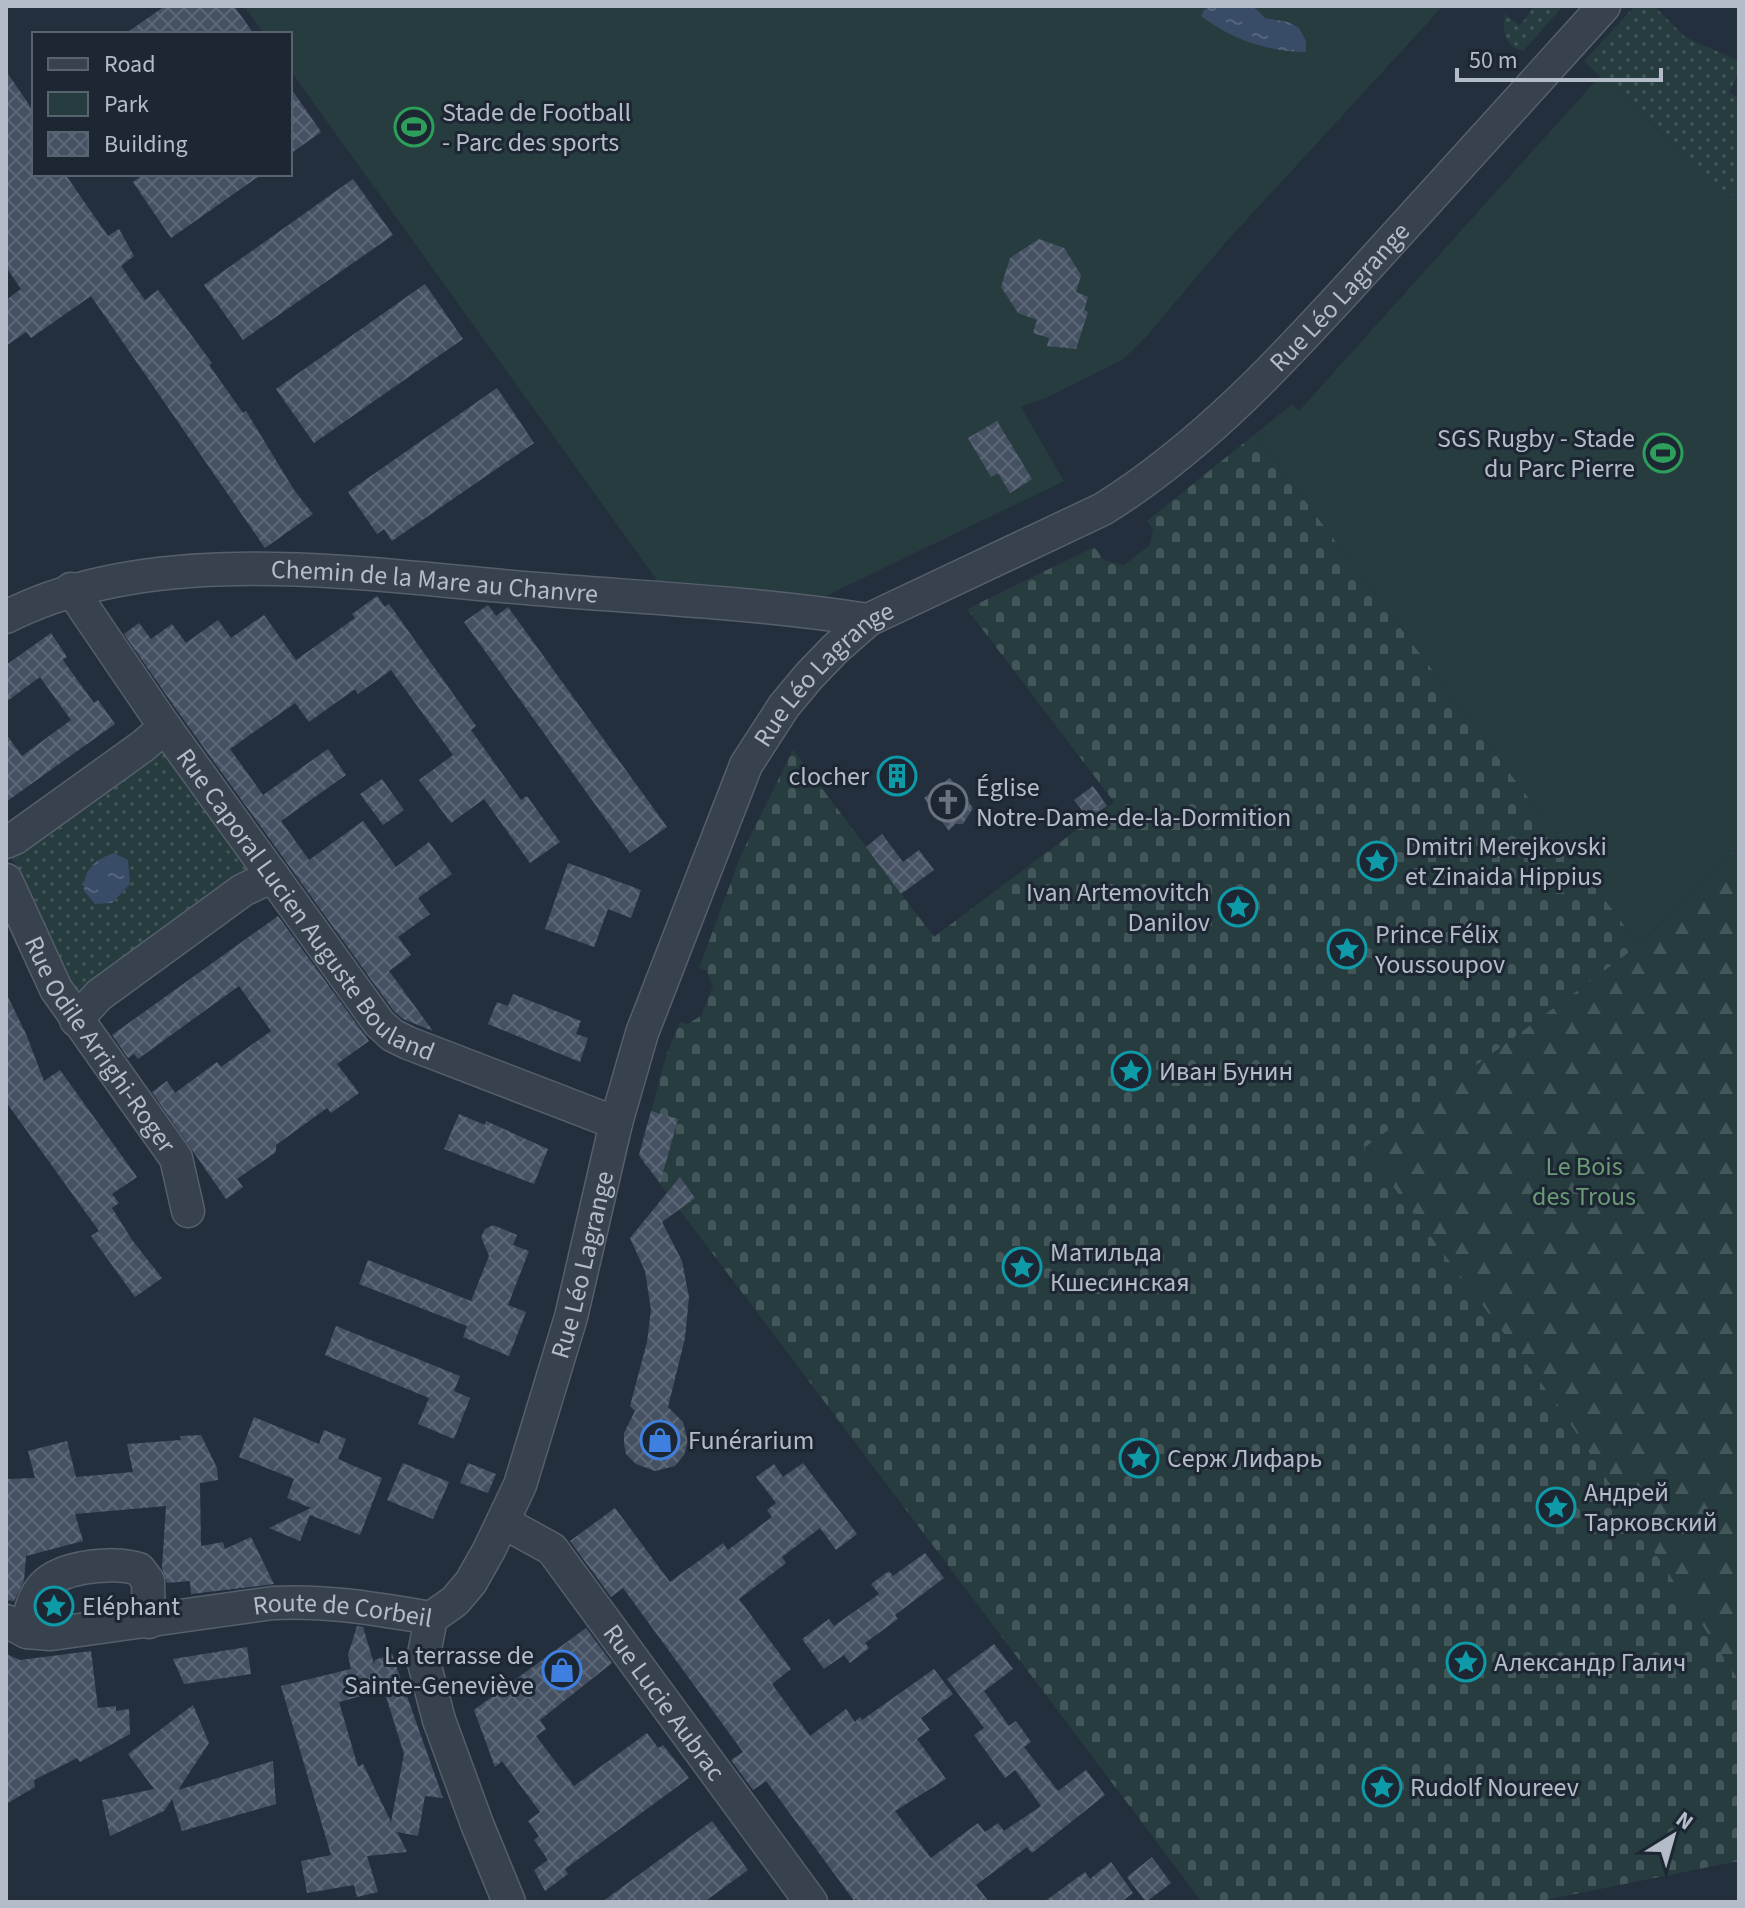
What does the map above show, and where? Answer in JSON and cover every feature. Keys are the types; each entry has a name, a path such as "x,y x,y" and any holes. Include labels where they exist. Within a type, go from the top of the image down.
{"street":[{"name":"Rue Léo Lagrange","path":"431,1618 455,1601 471,1582 520,1485 571,1317 616,1123 642,1033 746,765 784,706 835,649 868,620 1103,509 1137,488 1238,405 1604,6"},
{"name":"Chemin de la Mare au Chanvre","path":"6,617 71,589 162,573 219,568 342,573 792,609 868,620"},
{"name":"Rue Caporal Lucien Auguste Bouland","path":"71,589 165,727 379,1023 392,1035 616,1123"},
{"path":"6,842 165,727"},
{"path":"76,1020 99,995 243,890 273,876"},
{"name":"Rue Odile Arrighi-Roger","path":"6,880 56,989 176,1158 188,1211"},
{"name":"Rue Lucie Aubrac","path":"503,1522 552,1549 811,1902"},
{"path":"17,1626 42,1588 59,1573 111,1565 139,1569 148,1581 149,1622"},
{"name":"Route de Corbeil","path":"17,1626 51,1634 273,1603 310,1601 350,1604 431,1618 423,1659 435,1708 509,1902"}],"green space":[{"path":"244,6 1443,6 1122,360 1021,407 1064,481 826,596 659,583 292,73 292,32 263,32"},
{"path":"1534,6 1563,6 1523,51 1508,42 1505,14 1520,26"},
{"path":"1635,6 1654,6 1685,37 1739,61 1739,71 1729,93 1739,98 1739,198 1725,192 1584,61"},
{"path":"1600,76 1725,192 1739,198 1739,846 1639,945 1255,434 1292,404 1299,411"},
{"path":"1255,434 1639,945 1364,1148 1560,1408 1739,1681 1739,1861 1535,1902 1202,1902 639,1156 666,1056 680,1022 687,1024 701,1016 713,986 706,970 699,968 741,855 793,750 934,937 1114,802 967,609 1094,547 1104,560 1124,565 1150,545 1153,529 1147,521"},
{"path":"163,746 253,871 78,997 11,855"},
{"name":"Le Bois des Trous","path":"1739,846 1739,1685 1363,1148 1639,945"}],"water":[{"path":"1213,6 1253,6 1265,18 1288,22 1299,28 1306,41 1306,52 1264,47 1225,31 1201,16 1204,10"},
{"path":"114,853 128,860 130,884 112,903 95,904 84,891 85,877 95,863"}],"building":[{"path":"165,6 234,6 253,32 128,32"},
{"path":"6,71 32,109 32,176 66,176 108,236 119,229 134,256 121,266 145,300 158,290 212,363 209,365 243,413 246,411 294,490 313,514 265,548 91,296 31,338 26,332 6,346 6,300 21,289 6,267"},
{"path":"292,90 321,132 292,153"},
{"path":"141,176 259,176 171,238 133,182"},
{"path":"353,179 393,235 243,340 204,285"},
{"path":"1039,239 1064,248 1081,275 1076,292 1088,297 1084,310 1088,312 1076,349 1047,346 1049,338 1033,333 1037,320 1018,313 1001,287 1010,258"},
{"path":"425,284 463,339 314,443 276,389"},
{"path":"497,388 534,443 392,541 384,529 377,534 348,492"},
{"path":"997,421 1032,479 1010,493 998,473 991,477 968,438"},
{"path":"377,596 385,607 389,604 476,726 471,730 521,800 527,796 560,842 530,863 484,799 451,823 419,780 453,755 391,670 358,694 355,689 309,722 295,703 230,749 263,795 328,749 346,775 281,821 309,860 363,821 396,867 429,842 452,874 418,898 430,914 398,937 411,955 389,971 433,1031 403,1019 393,1010 124,634 139,623 151,639 172,624 186,643 218,620 231,638 264,615 296,660 355,618 352,614"},
{"path":"488,605 496,616 508,607 667,827 630,853 464,622"},
{"path":"51,633 67,657 63,659 65,663 94,703 98,700 115,724 6,802 6,734 22,756 71,720 40,677 6,702 6,665"},
{"name":"Église Notre-Dame-de-la-Dormition","path":"950,778 973,808 963,824 955,824 949,831 924,798"},
{"path":"382,779 404,810 383,825 360,794"},
{"path":"1093,786 1107,806 1089,819 1074,800"},
{"path":"882,834 903,862 919,850 934,870 901,894 866,847"},
{"path":"568,863 641,890 631,918 608,909 594,947 545,929"},
{"path":"278,916 369,1041 337,1064 359,1093 331,1113 327,1108 276,1145 276,1152 237,1179 243,1187 226,1199 152,1092 167,1081 175,1093 217,1062 221,1067 271,1031 239,986 138,1059 134,1054 128,1058 112,1035"},
{"path":"6,993 44,1081 60,1070 137,1177 112,1194 119,1203 112,1208 162,1278 135,1297 91,1236 99,1231 6,1102"},
{"path":"513,994 581,1021 576,1034 588,1038 580,1062 488,1024 497,1002 508,1006"},
{"path":"651,1111 678,1119 660,1183 639,1155"},
{"path":"459,1114 485,1125 486,1121 548,1149 534,1184 444,1149"},
{"path":"680,1177 695,1198 662,1222 682,1261 689,1297 685,1338 668,1407 683,1422 688,1442 684,1455 675,1466 655,1471 636,1464 626,1454 624,1444 624,1433 635,1411 630,1406 647,1342 651,1310 645,1271 630,1238"},
{"path":"493,1225 517,1235 513,1245 529,1251 508,1305 526,1312 509,1356 463,1337 467,1326 359,1284 368,1260 471,1301 489,1256 481,1237 485,1229"},
{"path":"336,1326 460,1376 454,1391 470,1398 454,1439 418,1424 429,1398 325,1355"},
{"path":"254,1417 319,1444 324,1430 346,1439 338,1459 382,1478 360,1535 310,1515 300,1541 269,1528 311,1508 287,1498 294,1479 239,1457"},
{"path":"201,1435 217,1468 218,1480 200,1483 201,1546 223,1542 225,1549 251,1537 274,1584 191,1594 190,1581 167,1583 162,1568 166,1506 75,1514 83,1541 26,1556 24,1581 14,1601 6,1600 6,1479 35,1478 28,1451 67,1441 76,1477 133,1472 127,1444 181,1440 180,1436"},
{"path":"403,1463 449,1482 433,1519 387,1500"},
{"path":"468,1463 496,1474 488,1493 460,1483"},
{"path":"803,1463 857,1534 836,1550 820,1528 782,1557 786,1563 739,1599 791,1669 772,1684 810,1736 846,1709 855,1722 860,1717 862,1720 934,1669 953,1694 921,1718 930,1730 917,1739 946,1779 895,1811 931,1858 978,1823 985,1832 998,1823 1004,1831 1041,1806 1015,1770 1005,1778 974,1735 984,1728 947,1679 994,1644 1013,1669 984,1691 1009,1726 1016,1721 1024,1732 1031,1742 1024,1747 1058,1791 1086,1770 1105,1795 1032,1853 1027,1847 976,1885 989,1902 855,1902 766,1781 753,1790 731,1760 743,1752 623,1588 611,1597 570,1541 615,1508 670,1582 723,1543 728,1550 772,1517 767,1510 776,1503 756,1477 774,1464 783,1477"},
{"path":"925,1553 944,1578 895,1615 898,1619 865,1643 869,1648 850,1663 844,1655 824,1669 802,1639 829,1619 834,1626 879,1594 871,1584 889,1571 893,1576"},
{"path":"357,1626 363,1627 374,1664 375,1660 392,1654 443,1798 425,1796 418,1836 397,1832 407,1852 367,1856 378,1892 357,1897 354,1885 307,1893 301,1861 331,1855 281,1686 351,1669 348,1655","holes":["384,1690 404,1754 391,1822 363,1764 358,1767 339,1702"]},
{"path":"586,1628 612,1663 540,1720 546,1729 536,1736 574,1786 647,1733 658,1748 663,1745 689,1778 565,1869 568,1874 545,1891 534,1870 548,1860 534,1840 539,1836 528,1821 540,1812 502,1761 495,1767 474,1710"},
{"path":"247,1647 251,1674 184,1684 173,1659"},
{"path":"91,1651 98,1708 116,1706 116,1711 129,1709 130,1734 80,1762 77,1758 34,1780 35,1787 6,1804 6,1654 20,1660"},
{"path":"193,1705 209,1743 178,1790 273,1761 276,1804 182,1831 172,1799 164,1811 110,1836 102,1800 154,1789 128,1754"},
{"path":"712,1821 748,1870 704,1902 602,1902"},
{"path":"1152,1857 1171,1883 1146,1902 1127,1877"},
{"path":"1111,1862 1133,1893 1121,1902 1044,1902 1085,1872 1090,1879"}],"place":[{"name":"Stade de Football - Parc des sports","path":"414,127"},
{"name":"SGS Rugby - Stade du Parc Pierre","path":"1663,453"},
{"name":"clocher","path":"897,776"},
{"name":"Église Notre-Dame-de-la-Dormition","path":"948,802"},
{"name":"Dmitri Merejkovski et Zinaida Hippius","path":"1377,861"},
{"name":"Ivan Artemovitch Danilov","path":"1238,907"},
{"name":"Prince Félix Youssoupov","path":"1347,949"},
{"name":"Иван Бунин","path":"1131,1071"},
{"name":"Матильда Кшесинская","path":"1022,1267"},
{"name":"Funérarium","path":"660,1440"},
{"name":"Серж Лифарь","path":"1139,1458"},
{"name":"Андрей Тарковский","path":"1556,1507"},
{"name":"Eléphant","path":"54,1606"},
{"name":"Александр Галич","path":"1466,1662"},
{"name":"La terrasse de Sainte-Geneviève","path":"562,1670"},
{"name":"Rudolf Noureev","path":"1382,1787"}]}
